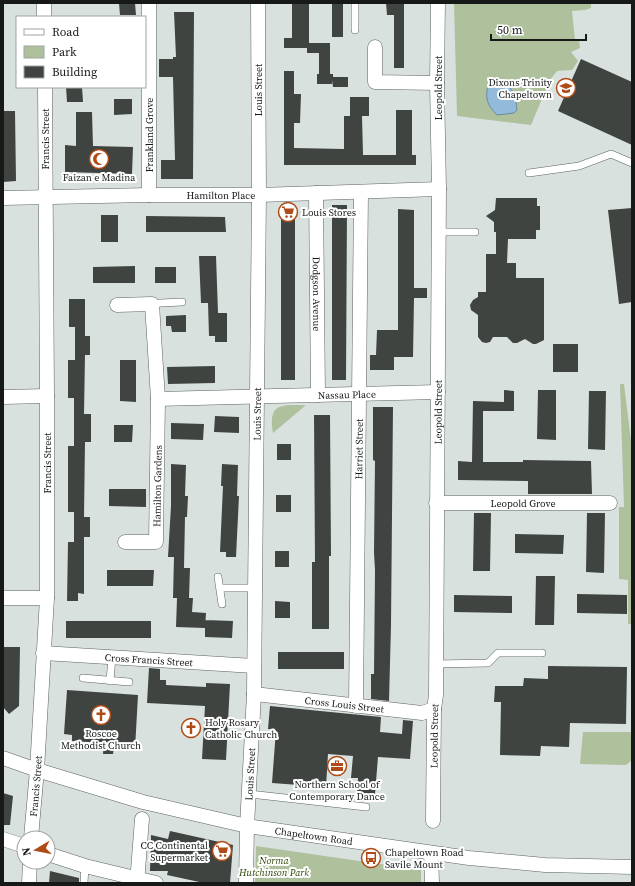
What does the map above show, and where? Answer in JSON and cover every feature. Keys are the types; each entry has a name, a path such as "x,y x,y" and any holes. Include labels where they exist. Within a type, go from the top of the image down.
{"street":[{"path":"44,3 44,16"},
{"name":"Frankland Grove","path":"149,3 149,195"},
{"name":"Louis Street","path":"246,883 254,694 259,195 258,3"},
{"name":"Leopold Street","path":"433,821 434,709 436,695 436,502 438,392 438,3"},
{"path":"375,47 375,82 437,83"},
{"name":"Francis Street","path":"32,830 37,770 47,598 45,88"},
{"name":"Hamilton Place","path":"3,198 149,195 259,195 439,190"},
{"name":"Harriet Street","path":"356,706 361,192"},
{"name":"Dodgson Avenue","path":"316,193 318,395"},
{"path":"117,305 152,304"},
{"name":"Hamilton Gardens","path":"125,542 156,542 158,399 152,304"},
{"name":"Nassau Place","path":"257,397 438,392"},
{"path":"3,397 47,396"},
{"path":"158,399 257,397"},
{"name":"Leopold Grove","path":"436,502 610,503"},
{"path":"3,598 47,598"},
{"name":"Cross Francis Street","path":"43,653 254,666"},
{"name":"Cross Louis Street","path":"254,694 422,713 434,709"},
{"name":"Chapeltown Road","path":"3,758 142,811 469,858 545,864 632,867"},
{"path":"137,881 142,811"},
{"path":"3,839 16,843"},
{"path":"432,853 432,883"},
{"path":"56,857 137,881 156,883"},
{"path":"29,883 30,870"}],"lane":[{"path":"355,3 355,30"},
{"path":"529,173 579,166 611,154 632,162"},
{"path":"438,232 475,232"},
{"path":"152,304 182,302"},
{"path":"218,577 222,604"},
{"path":"220,588 255,588"},
{"path":"436,664 488,663 498,653 542,653"},
{"path":"110,681 112,657"},
{"path":"83,678 129,682"},
{"path":"249,794 366,806"},
{"path":"84,883 85,866"}],"green space":[{"path":"454,3 591,3 591,8 572,11 575,40 579,40 580,48 571,52 578,61 572,70 557,71 550,80 531,125 457,116"},
{"path":"620,384 624,384 632,449 632,624 628,624 628,580 619,579 619,507 624,507"},
{"path":"306,405 273,433 272,418 275,410 282,406"},
{"path":"583,732 632,732 632,760 626,765 580,764"},
{"name":"Norma Hutchinson Park","path":"256,846 421,870 421,883 255,883"}],"water":[{"path":"495,82 506,85 512,90 517,110 514,113 497,115 491,108 487,98 487,90 488,85"}],"building":[{"path":"119,3 135,3 136,15 120,15"},
{"path":"292,3 309,3 309,43 330,43 330,74 333,74 333,77 348,77 348,87 333,87 332,80 332,84 317,84 317,74 319,74 319,53 307,53 307,48 284,48 284,38 292,38"},
{"path":"332,3 343,3 343,37 332,37"},
{"path":"386,3 404,3 404,68 394,68 394,15 387,15"},
{"path":"174,12 194,12 193,179 161,179 161,160 175,160 173,77 159,77 159,59 173,59 173,57 176,57"},
{"path":"581,59 632,82 632,145 558,111"},
{"path":"284,71 294,71 294,94 301,94 300,123 294,123 294,148 344,149 344,116 350,116 350,97 369,97 369,116 362,116 363,155 396,155 396,110 412,110 412,155 416,155 416,165 284,165"},
{"path":"66,88 82,88 83,102 67,102"},
{"path":"114,99 132,99 132,114 114,115"},
{"path":"3,111 15,111 16,181 3,182"},
{"name":"Faizan e Madina","path":"76,112 92,112 93,146 133,147 132,174 65,172 65,145 76,146"},
{"path":"496,198 537,198 537,206 540,206 540,230 536,230 536,239 508,239 507,263 516,263 516,278 544,278 544,340 536,344 533,344 525,339 517,343 513,343 507,337 493,337 490,342 486,343 482,342 478,337 478,315 471,310 470,305 473,300 478,297 478,292 486,292 486,254 496,254 496,232 494,232 494,222 486,216 495,210"},
{"path":"332,205 347,205 346,380 332,380"},
{"path":"281,208 295,208 295,380 281,380"},
{"path":"632,208 632,302 619,304 608,210"},
{"path":"398,209 414,210 414,288 427,288 427,298 414,298 413,357 394,357 394,370 370,370 370,355 376,355 377,330 398,330"},
{"path":"101,215 118,215 118,242 101,242"},
{"path":"146,216 225,217 226,232 146,232"},
{"path":"199,256 216,256 218,313 227,313 227,342 215,342 215,336 209,336 208,303 201,303"},
{"path":"135,266 135,283 93,283 93,267"},
{"path":"155,267 176,267 176,283 155,283"},
{"path":"69,299 85,299 85,336 90,336 90,355 85,355 84,414 91,414 91,442 85,442 84,517 90,517 90,537 84,537 84,594 78,593 78,601 67,601 68,542 74,542 74,512 68,512 68,446 74,446 74,398 68,398 68,360 75,360 75,327 69,327"},
{"path":"186,315 186,332 172,332 171,326 166,326 166,316"},
{"path":"553,344 578,344 578,372 553,372"},
{"path":"120,360 136,360 136,402 120,401"},
{"path":"215,366 215,383 168,384 167,367"},
{"path":"504,390 514,391 514,411 483,411 483,462 523,462 523,460 591,461 592,494 528,494 528,481 458,480 458,461 472,462 473,401 504,402"},
{"path":"538,390 556,390 556,440 537,439"},
{"path":"589,391 606,391 605,450 588,449"},
{"path":"373,407 393,407 389,701 371,699 371,674 374,674 375,570 375,461 373,460"},
{"path":"314,415 330,415 331,556 329,556 329,629 312,629 312,562 315,562"},
{"path":"215,416 239,417 239,433 214,432"},
{"path":"171,423 204,424 203,440 171,439"},
{"path":"114,425 133,425 132,442 114,442"},
{"path":"277,444 291,444 291,460 277,460"},
{"path":"171,464 186,465 185,496 188,496 187,517 185,517 184,568 190,568 189,598 193,598 192,612 206,613 205,628 176,627 177,598 173,598 174,557 168,557 171,506"},
{"path":"222,464 238,465 237,496 239,496 236,557 226,557 226,552 220,552 223,486 221,486"},
{"path":"109,489 146,489 146,507 109,506"},
{"path":"276,495 291,495 291,512 276,512"},
{"path":"474,513 491,513 490,571 473,571"},
{"path":"587,513 605,513 604,573 586,572"},
{"path":"515,534 564,535 563,554 515,553"},
{"path":"275,551 289,551 289,567 275,567"},
{"path":"107,570 154,570 153,586 107,586"},
{"path":"536,576 555,576 554,625 535,625"},
{"path":"577,594 627,595 627,614 577,613"},
{"path":"454,595 512,596 512,613 454,612"},
{"path":"275,601 290,602 290,618 275,618"},
{"path":"205,620 233,621 232,638 205,637"},
{"path":"66,621 151,621 151,638 66,638"},
{"path":"3,647 20,647 19,706 9,714 3,707"},
{"path":"278,652 344,652 344,669 278,669"},
{"path":"548,666 627,667 626,724 570,723 569,747 541,746 540,756 500,755 501,702 494,702 495,686 523,686 524,678 548,679"},
{"path":"149,668 160,669 160,680 166,680 166,685 206,687 206,683 230,684 226,760 202,759 205,706 147,703"},
{"name":"Roscoe Methodist Church","path":"67,690 138,695 135,749 114,747 113,754 103,754 104,743 72,741 72,735 64,734"},
{"path":"270,706 381,717 380,732 402,734 403,720 413,721 410,759 378,757 375,794 357,793 358,778 351,778 353,756 328,754 326,787 272,783 276,730 268,729"},
{"path":"3,793 13,796 10,825 3,825"},
{"path":"170,831 233,845 230,883 204,883 167,875 168,871 150,871 151,835 168,839"},
{"path":"50,871 79,878 79,883 49,883"}],"place":[{"name":"Dixons Trinity Chapeltown","path":"566,88"},
{"name":"Faizan e Madina","path":"99,159"},
{"name":"Louis Stores","path":"288,212"},
{"name":"Roscoe Methodist Church","path":"101,715"},
{"name":"Holy Rosary Catholic Church","path":"191,728"},
{"name":"Northern School of Contemporary Dance","path":"337,766"},
{"name":"CC Continental Supermarket","path":"222,851"},
{"name":"Chapeltown Road Savile Mount","path":"371,858"}]}
